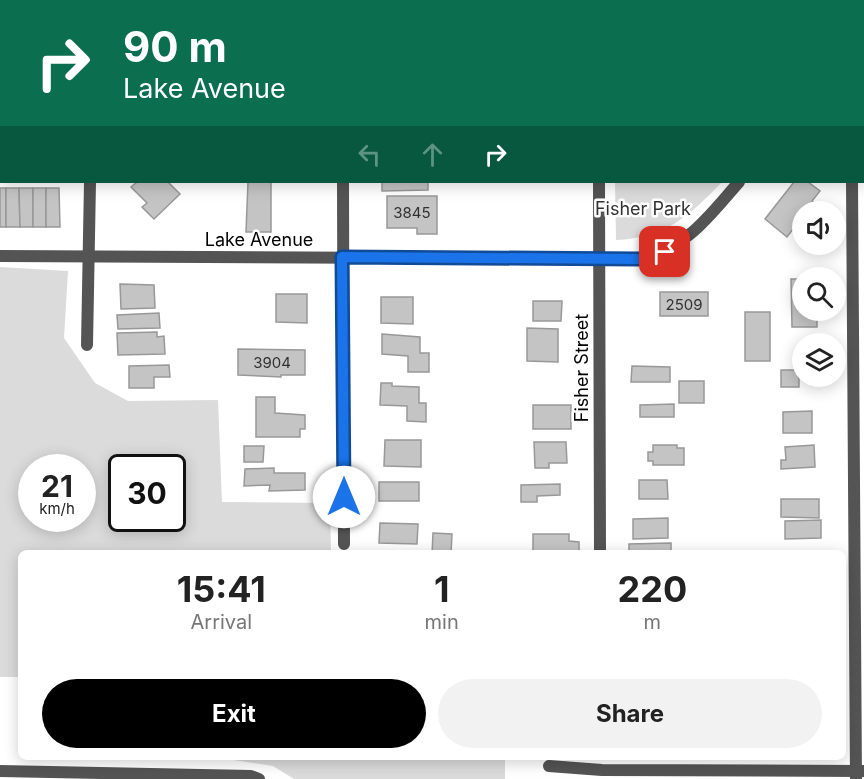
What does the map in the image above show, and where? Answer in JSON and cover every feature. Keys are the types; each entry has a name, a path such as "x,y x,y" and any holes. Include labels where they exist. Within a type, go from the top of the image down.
{"street":[{"path":"87,345 90,183"},
{"path":"343,183 344,544"},
{"name":"Fisher Street","path":"599,183 600,550"},
{"name":"Lake Avenue","path":"0,256 640,259 665,252 696,231 738,183"},
{"path":"549,766 602,764 859,774 852,183"},
{"path":"0,771 91,775 251,776 260,779"}],"green space":[{"name":"Fisher Park","path":"615,183 721,183 687,215 663,230 649,235 616,240"},
{"path":"0,267 68,271 64,338 95,383 128,401 218,400 222,502 330,503 331,550 18,550 18,677 0,677"},
{"path":"234,760 505,760 505,779 294,779 273,766"}],"building":[{"path":"136,183 169,183 180,194 154,219 142,207 147,203 131,187"},
{"path":"248,183 271,183 271,232 246,232"},
{"path":"382,183 428,183 428,190 382,191"},
{"path":"793,183 809,183 820,191 812,201 792,201 792,230 787,237 765,219"},
{"path":"0,188 6,188 6,227 0,227"},
{"path":"6,188 19,188 20,227 6,227"},
{"path":"19,188 33,188 33,227 20,227"},
{"path":"33,188 46,188 46,227 33,227"},
{"path":"46,188 59,188 60,227 46,227"},
{"path":"387,196 437,196 437,234 417,234 417,228 387,228"},
{"path":"791,279 792,321 817,321 817,327 792,327"},
{"path":"120,284 154,285 155,308 121,309"},
{"path":"660,292 708,292 708,316 660,316"},
{"path":"276,294 307,294 307,323 276,322"},
{"path":"381,297 413,297 413,324 381,323"},
{"path":"533,301 562,301 561,321 533,321"},
{"path":"745,312 770,312 770,361 745,361"},
{"path":"159,313 160,328 118,329 117,315"},
{"path":"527,328 558,329 558,362 527,361"},
{"path":"157,332 157,337 164,336 165,354 118,355 117,333"},
{"path":"382,334 420,337 420,353 429,353 429,372 408,372 408,356 382,354"},
{"path":"238,349 305,350 305,375 281,375 281,377 238,375"},
{"path":"169,365 170,377 154,377 154,388 129,388 129,366"},
{"path":"632,366 670,367 670,382 631,382"},
{"path":"781,370 792,370 792,387 781,387"},
{"path":"679,381 704,381 704,403 679,403"},
{"path":"381,383 392,383 392,386 419,387 419,403 426,403 426,422 407,421 407,406 380,405"},
{"path":"256,397 275,397 275,413 305,415 305,429 300,429 300,437 256,437"},
{"path":"674,404 674,417 640,417 640,405"},
{"path":"533,405 571,405 571,429 533,429"},
{"path":"812,411 812,433 783,433 783,412"},
{"path":"385,440 421,440 421,467 384,466"},
{"path":"534,442 566,442 567,463 549,463 549,468 535,468"},
{"path":"653,445 677,445 677,448 684,448 684,465 653,465 653,461 648,461 648,452 653,452"},
{"path":"814,445 815,467 781,469 781,460 786,460 785,447"},
{"path":"244,446 264,446 263,462 244,462"},
{"path":"274,468 274,473 305,473 305,490 269,491 270,485 244,486 245,469"},
{"path":"639,480 667,480 668,499 639,499"},
{"path":"379,482 419,482 419,501 379,501"},
{"path":"560,484 560,495 537,496 537,502 521,502 521,485"},
{"path":"781,499 819,499 819,518 781,517"},
{"path":"668,518 668,538 633,539 633,519"},
{"path":"821,520 821,538 785,539 785,521"},
{"path":"380,523 418,524 417,544 379,543"},
{"path":"433,533 452,534 451,550 432,550"},
{"path":"533,534 569,534 569,541 579,542 579,550 533,550"},
{"path":"671,543 671,550 629,550 629,544"}],"route":[{"path":"344,497 342,257 598,260 640,259 665,252"}]}
